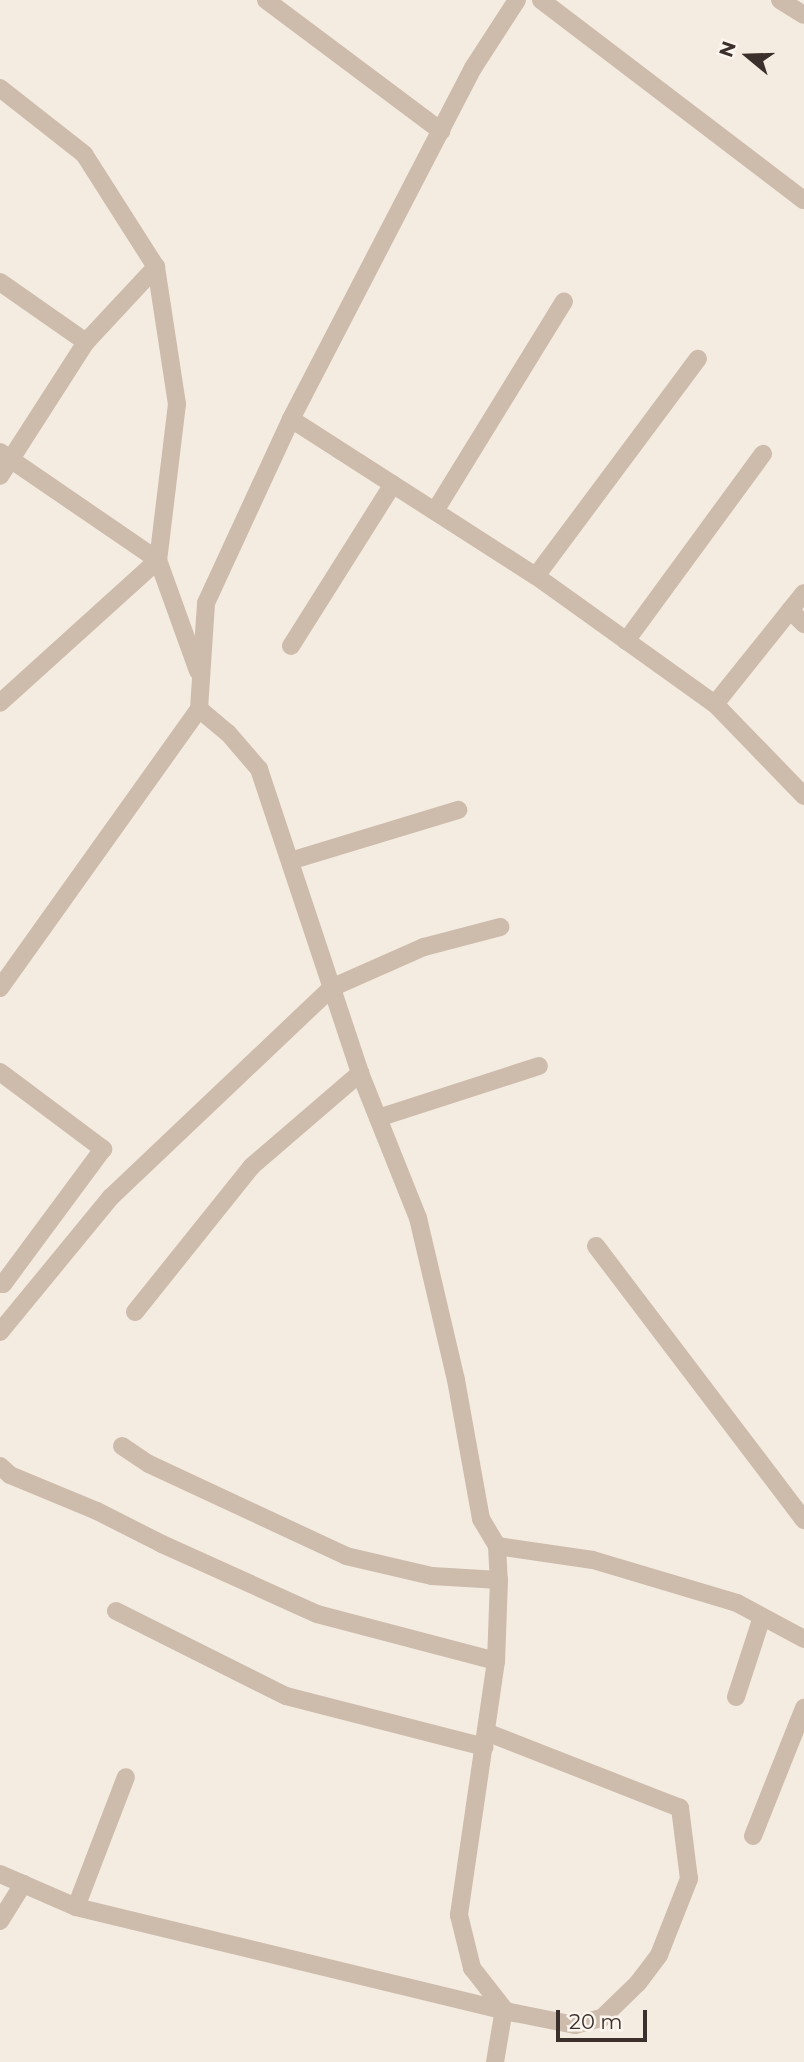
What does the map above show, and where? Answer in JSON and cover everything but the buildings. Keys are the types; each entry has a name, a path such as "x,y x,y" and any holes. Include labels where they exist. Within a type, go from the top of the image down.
{"street":[{"path":"266,0 441,131"},
{"path":"541,0 804,200"},
{"path":"780,0 804,15"},
{"path":"0,988 198,709 206,603 292,419 473,68 510,2"},
{"path":"0,88 84,154 156,267 177,404 158,560 201,678"},
{"path":"0,476 5,456 86,342 156,267"},
{"path":"0,282 86,342"},
{"path":"435,511 564,301"},
{"path":"536,576 698,359"},
{"path":"292,419 536,576 715,704 804,796"},
{"path":"626,641 763,454"},
{"path":"5,456 158,560"},
{"path":"290,646 393,484"},
{"path":"0,704 158,560"},
{"path":"715,704 804,593"},
{"path":"790,610 804,624"},
{"path":"198,709 228,733 260,769 360,1073 418,1218 456,1380 481,1519 497,1546 499,1580 496,1661 472,1808 459,1915 472,1968 504,2009 495,2062"},
{"path":"290,861 458,810"},
{"path":"0,1332 111,1196 331,988 424,947 500,927"},
{"path":"378,1118 539,1066"},
{"path":"0,1072 103,1149 3,1284 0,1282"},
{"path":"135,1312 251,1166 360,1073"},
{"path":"596,1246 804,1520"},
{"path":"121,1446 149,1464 346,1556 432,1576 499,1580"},
{"path":"0,1466 10,1475 97,1511 162,1544 317,1614 496,1661"},
{"path":"497,1546 593,1560 737,1603 804,1639"},
{"path":"0,1874 76,1907 575,2025 602,2018 638,1983 659,1955 689,1879 680,1808 485,1739 286,1696 116,1611"},
{"path":"736,1697 762,1617"},
{"path":"753,1836 804,1708"},
{"path":"76,1907 126,1777"},
{"path":"0,1921 23,1884"}]}
